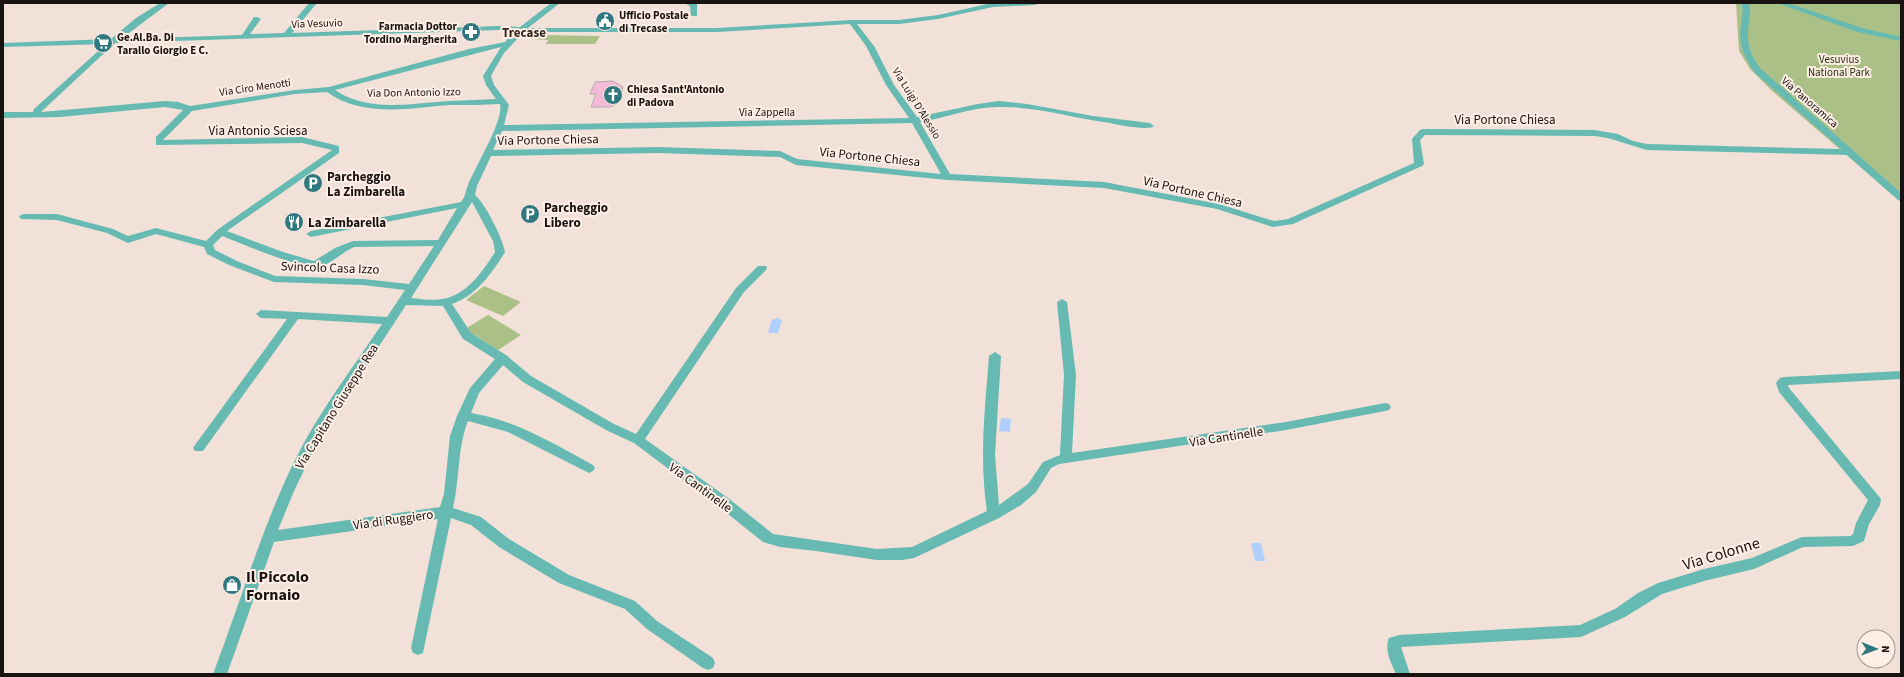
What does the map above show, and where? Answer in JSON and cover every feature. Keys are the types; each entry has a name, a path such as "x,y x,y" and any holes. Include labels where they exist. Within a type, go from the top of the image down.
{"street":[{"path":"37,111 115,40 139,20 165,3"},
{"path":"286,35 313,3"},
{"path":"502,101 486,79 495,61 506,44 520,30 556,3"},
{"path":"688,3 694,5 694,14"},
{"name":"Via Vesuvio","path":"3,45 499,28 520,30 717,30 852,22 899,22 938,17 993,6 1035,3"},
{"name":"Via Panoramica","path":"1745,3 1746,8 1742,42 1747,57 1758,71 1901,198"},
{"path":"1781,3 1860,30 1901,39"},
{"path":"245,36 257,19"},
{"name":"Via Luigi D'Alessio","path":"852,22 870,46 890,85 915,120 947,177"},
{"name":"Via Ciro Menotti","path":"3,116 60,114 165,104 178,105 189,109 295,92 330,89 472,51 506,44"},
{"name":"Via Don Antonio Izzo","path":"330,89 336,96 351,102 373,106 502,101"},
{"name":"Via Capitano Giuseppe Rea","path":"220,674 292,477 304,454 467,201 472,186 499,128 505,108 505,104 502,101"},
{"name":"Via Zappella","path":"499,128 915,120 936,117 986,105 999,104 1019,105 1096,119 1150,126"},
{"name":"Via Antonio Sciesa","path":"189,109 159,139 159,143 302,140 336,148 336,151 220,232 208,245"},
{"name":"Via Portone Chiesa","path":"488,153 650,150 766,153 786,155 792,161 796,162 947,177 1104,185 1219,207 1273,224 1290,222 1418,164 1416,139 1423,132 1595,133 1615,136 1630,143 1647,147 1851,152"},
{"path":"311,234 467,201 473,198 498,241 500,252 487,273 477,284 446,302 403,301"},
{"path":"24,217 57,217 110,231 128,240 142,234 156,231 208,245"},
{"path":"220,232 279,254 314,264 320,263 339,250 353,244 441,243"},
{"name":"Svincolo Casa Izzo","path":"208,245 211,252 233,263 274,279 371,282 402,285 411,288"},
{"path":"638,440 740,290 762,268"},
{"name":"Via Cantinelle","path":"446,302 467,336 502,358 527,378 610,427 638,440 723,502 768,538 774,541 867,554 904,555 914,552 994,514 1032,488 1047,465 1066,458 1125,451 1255,431 1378,410 1386,407"},
{"path":"1062,302 1070,375 1066,458"},
{"path":"261,314 340,317 389,322"},
{"path":"199,448 294,316"},
{"path":"994,514 988,454 995,356"},
{"name":"Via di Ruggiero","path":"269,537 436,514 446,510 450,494 456,436 474,391 502,358"},
{"name":"Via Colonne","path":"1403,674 1394,650 1394,643 1398,641 1581,631 1620,613 1643,597 1658,589 1754,564 1802,542 1853,541 1860,537 1862,523 1874,505 1875,499 1784,389 1782,383 1784,381 1901,375"},
{"path":"464,416 483,418 518,432 589,468"},
{"path":"418,648 446,510 476,521 504,543 564,579 630,605 652,624 708,663"}],"green space":[{"name":"Vesuvius National Park","path":"1736,3 1901,3 1901,202 1770,89 1750,69 1739,51"},
{"path":"536,35 600,36 595,44 546,44 548,40 532,39"},
{"path":"484,286 521,302 503,316 466,300"},
{"path":"488,315 521,335 498,350 465,329"}],"water":[{"path":"778,318 782,320 778,333 768,333 772,320"},
{"path":"1001,418 1011,419 1010,432 999,431"},
{"path":"1251,543 1261,543 1265,561 1255,561"}],"building":[{"name":"Chiesa Sant'Antonio di Padova","path":"613,81 623,87 618,103 610,107 591,107 596,94 590,94 595,82"}],"place":[{"name":"Ufficio Postale di Trecase","path":"605,21"},
{"name":"Farmacia Dottor Tordino Margherita","path":"471,32"},
{"name":"Ge.Al.Ba. Di Tarallo Giorgio E C.","path":"103,43"},
{"name":"Chiesa Sant'Antonio di Padova","path":"613,95"},
{"name":"Parcheggio La Zimbarella","path":"313,183"},
{"name":"Parcheggio Libero","path":"530,214"},
{"name":"La Zimbarella","path":"294,222"},
{"name":"Il Piccolo Fornaio","path":"232,585"}],"district":[{"name":"Trecase","path":"524,32"}]}
